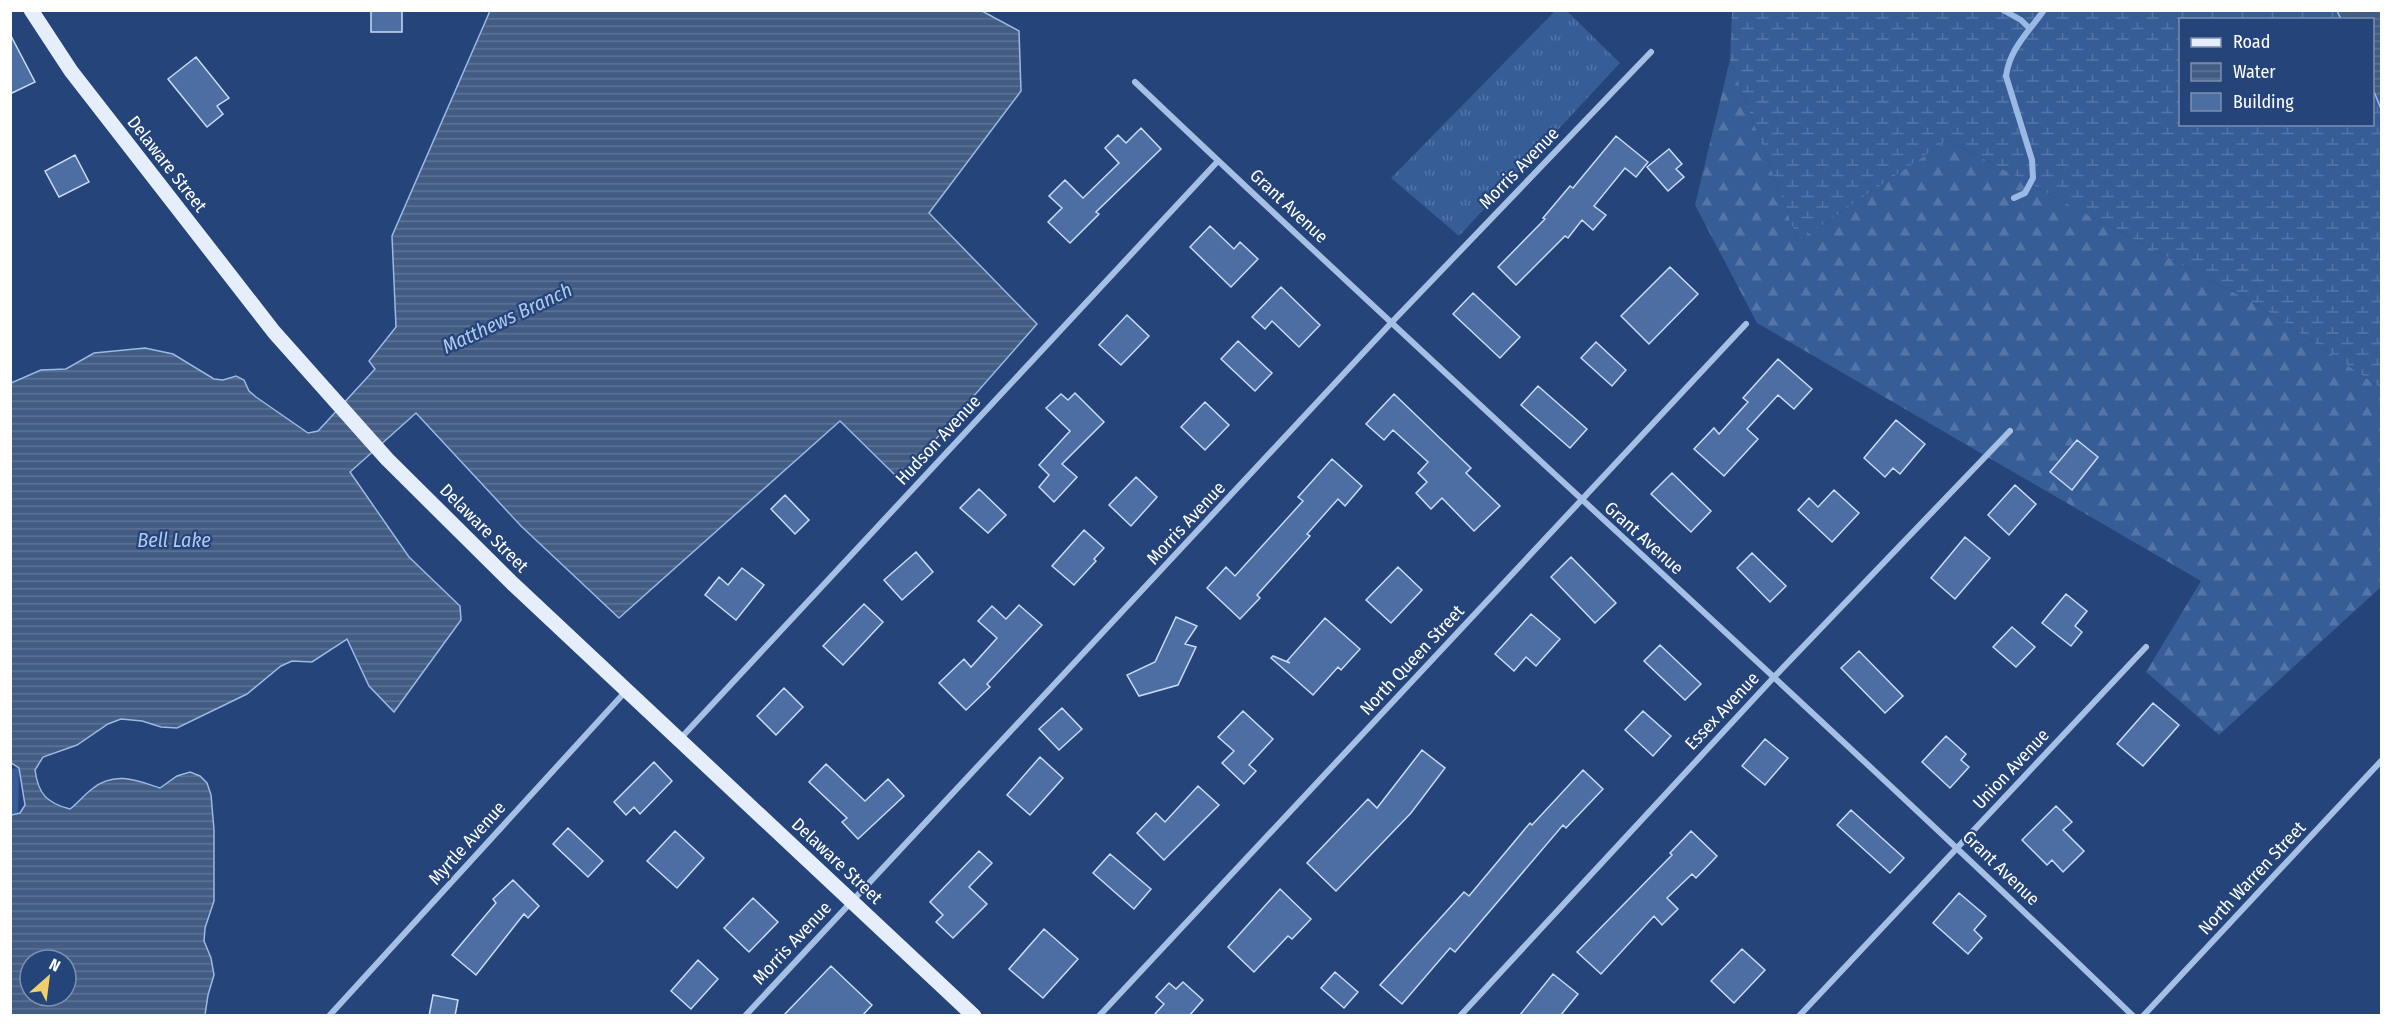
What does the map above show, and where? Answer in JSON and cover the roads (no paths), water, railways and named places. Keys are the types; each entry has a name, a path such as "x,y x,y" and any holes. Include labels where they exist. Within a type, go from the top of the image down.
{"main road":[{"name":"Delaware Street","path":"30,10 71,71 274,332 387,459 512,583 974,1016"}],"street":[{"name":"Morris Avenue","path":"745,1016 1392,322 1650,52"},
{"name":"Grant Avenue","path":"1135,82 1581,501 1775,676 2133,1016"},
{"name":"Hudson Avenue","path":"680,739 1218,161"},
{"name":"North Queen Street","path":"1099,1016 1746,324"},
{"name":"Essex Avenue","path":"1460,1016 1775,676 2010,431"},
{"name":"Union Avenue","path":"1799,1016 2146,647"},
{"name":"Myrtle Avenue","path":"329,1016 627,690"},
{"name":"North Warren Street","path":"2144,1016 2382,760"}],"water":[{"path":"980,10 1019,31 1021,91 929,213 1037,324 900,480 840,421 619,618 521,526 416,413 350,472 409,557 460,606 461,620 394,712 369,686 347,639 312,662 292,661 281,666 247,694 177,728 121,719 108,724 77,745 43,757 35,770 38,785 45,796 55,804 70,809 100,783 109,780 125,779 160,788 177,776 190,772 200,776 207,783 211,795 214,830 214,901 205,928 204,941 211,958 214,975 205,1015 11,1016 11,815 20,813 25,805 19,768 10,762 11,383 41,370 66,369 94,353 145,348 173,354 214,379 223,380 236,376 244,380 249,391 256,397 308,433 318,431 375,369 369,361 396,327 392,236 490,11"},
{"path":"2337,11 2381,11 2381,109 2374,92 2374,18 2340,18"}],"waterway":[{"path":"2003,10 2021,20 2029,28"},
{"path":"2014,198 2025,193 2033,178 2032,160 2006,76 2011,57 2020,41 2044,10"}],"water label":[{"name":"Matthews Branch","path":"507,318"},
{"name":"Bell Lake","path":"174,540"}]}
